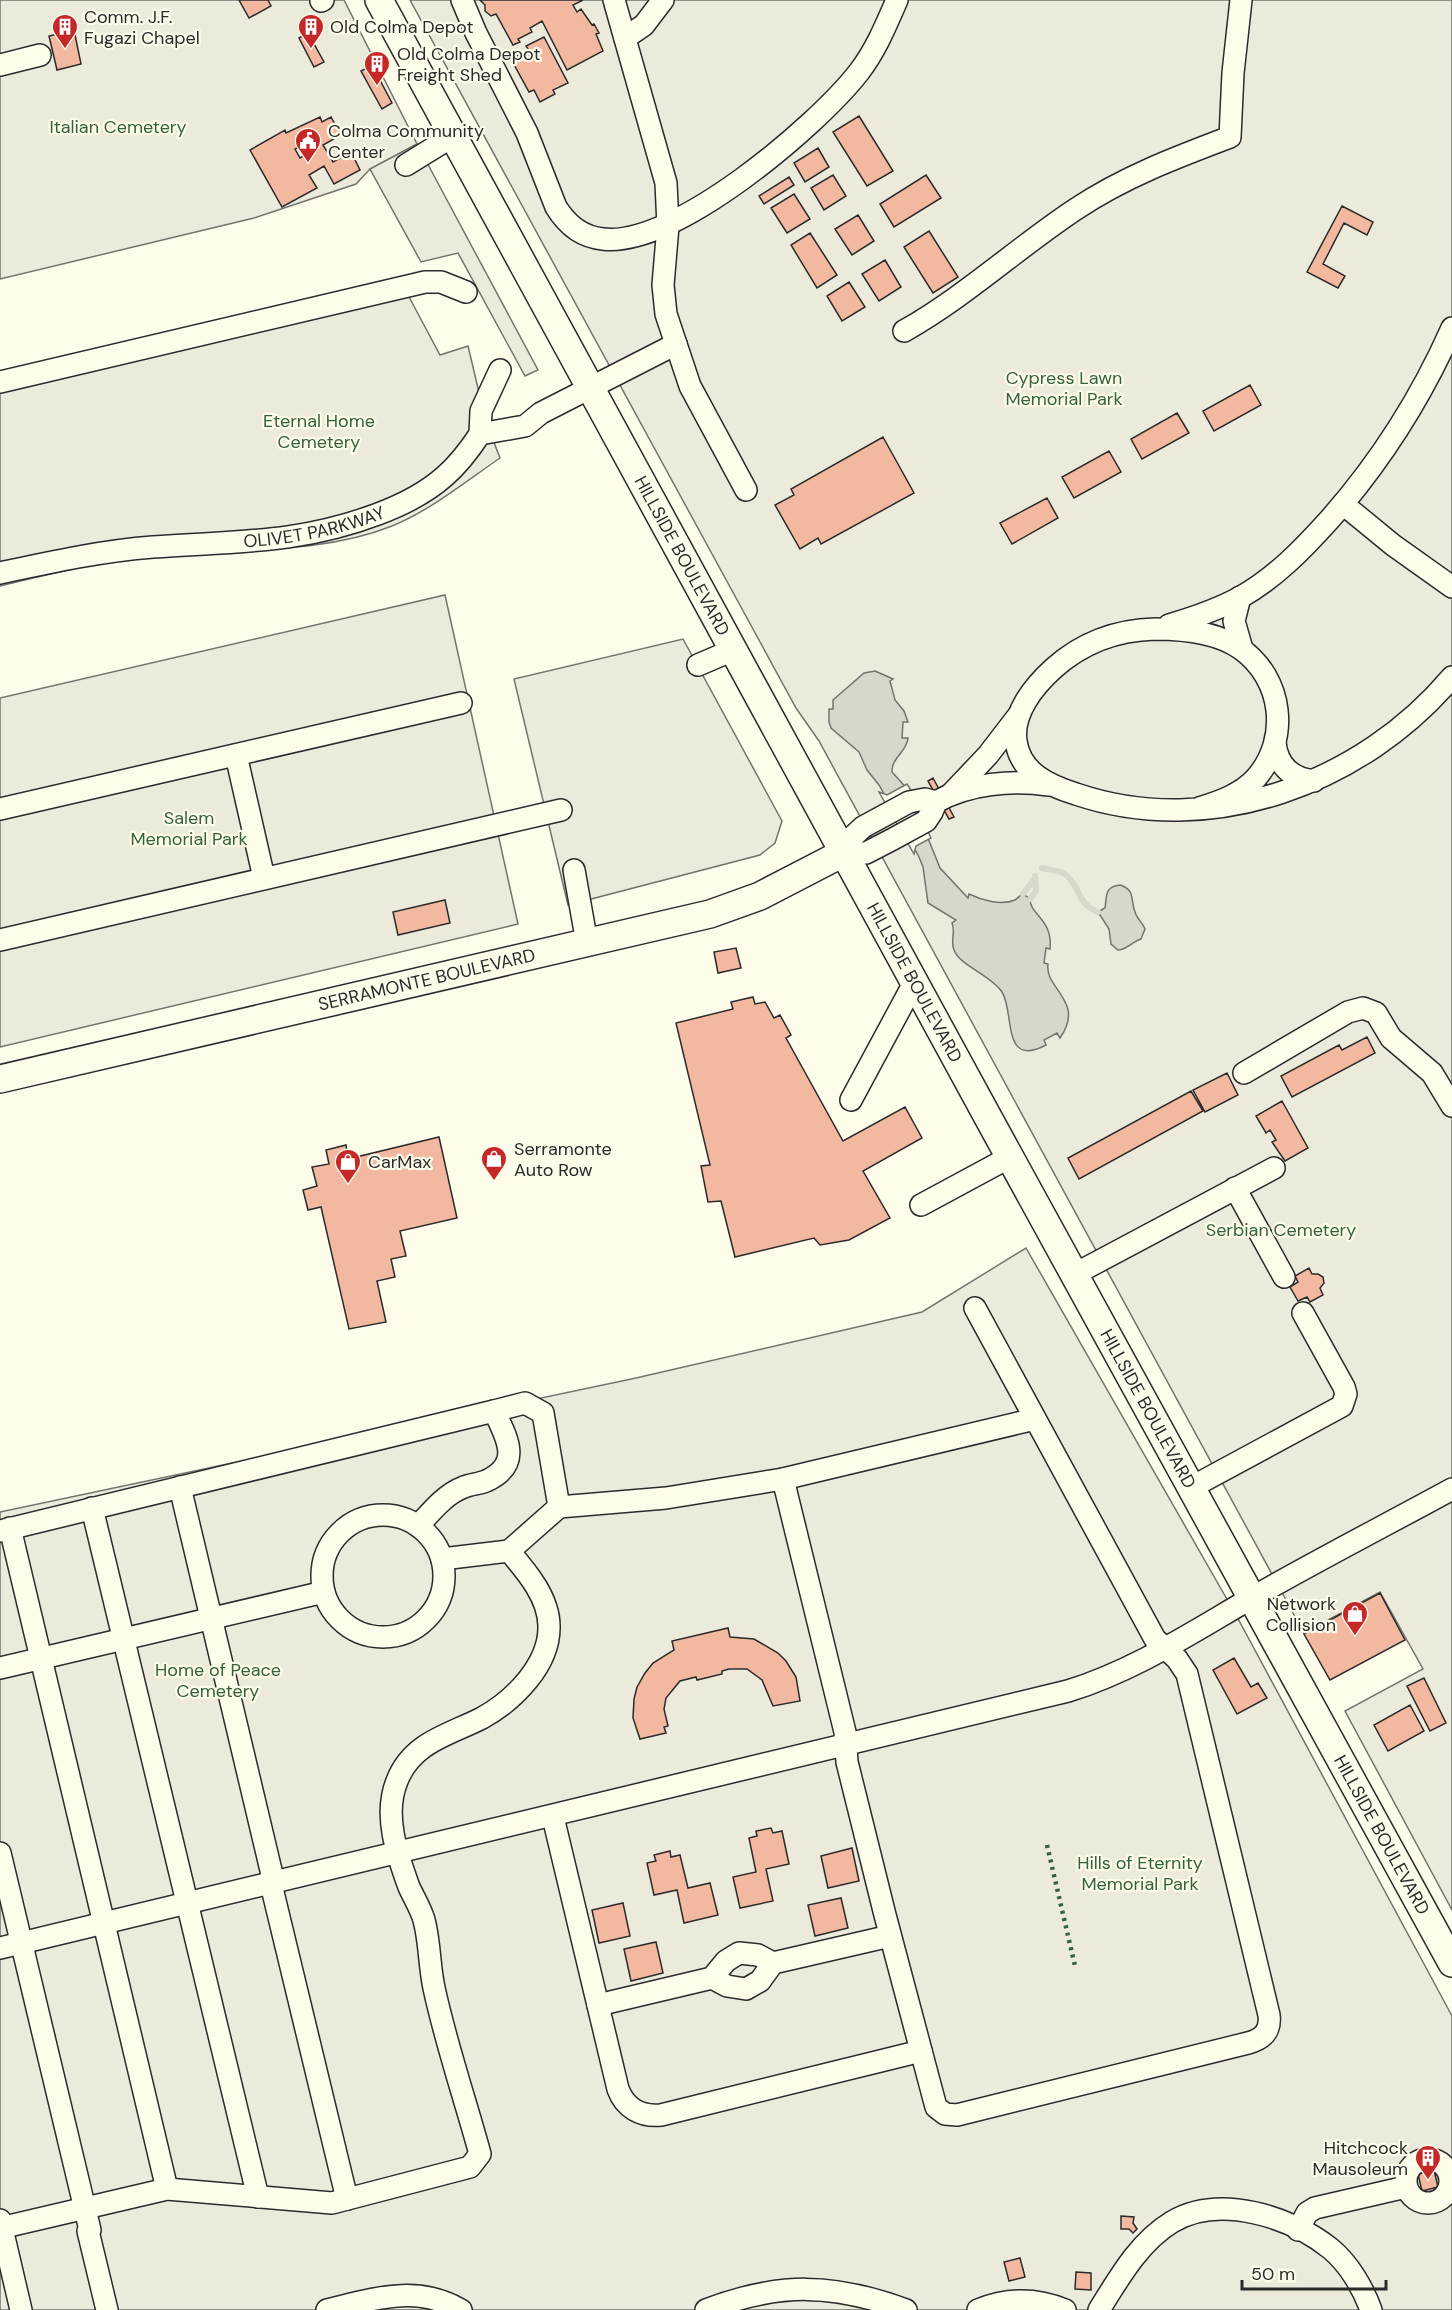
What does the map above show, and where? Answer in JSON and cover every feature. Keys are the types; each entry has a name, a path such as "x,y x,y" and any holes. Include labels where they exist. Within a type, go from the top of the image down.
{"main road":[{"name":"HILLSIDE BOULEVARD","path":"379,0 914,983 1452,1963"},
{"name":"SERRAMONTE BOULEVARD","path":"0,1079 690,919 741,904 843,853"}],"street":[{"path":"462,0 526,134 551,197 562,217 579,232 601,239 621,239 668,225 692,212 761,165 811,123 846,88 872,54 897,0"},
{"path":"614,0 666,183 668,225 664,299 666,314 690,386 746,490"},
{"path":"625,38 644,25 663,0"},
{"path":"904,331 950,304 1052,226 1107,191 1166,162 1230,137 1233,73 1241,0"},
{"path":"0,65 40,55"},
{"path":"406,165 453,136"},
{"path":"0,382 425,282 441,282 466,292"},
{"path":"843,853 866,853 922,824 934,802 988,755 1043,680 1079,649 1105,638 1183,621 1240,597 1284,567 1343,504 1374,466 1431,373 1452,328"},
{"path":"500,370 481,411 480,434 525,426 541,413 676,344"},
{"name":"OLIVET PARKWAY","path":"0,573 110,551 261,542 304,536 346,526 388,510 427,490 446,476 480,434"},
{"path":"1343,504 1393,545 1452,587"},
{"path":"1240,597 1234,621 1242,649"},
{"path":"1139,630 1165,629 1218,637 1242,649 1262,670 1275,698 1278,713 1275,743 1256,779 1244,789 1199,808"},
{"path":"698,665 733,650"},
{"path":"843,853 855,833 909,801 934,802 1008,783 1053,786 1088,798 1123,806 1162,810 1248,802 1314,781 1352,763 1388,739 1425,708 1452,677"},
{"path":"0,809 461,703"},
{"path":"1020,713 1015,734 1020,755 1034,773 1053,786"},
{"path":"1275,743 1280,761 1286,769 1302,780 1314,781"},
{"path":"236,755 264,878"},
{"path":"0,939 561,810"},
{"path":"574,870 587,943"},
{"path":"850,1100 914,983"},
{"path":"1244,1073 1336,1018 1355,1009 1363,1008 1376,1013 1391,1038 1432,1073 1452,1106"},
{"path":"921,1205 1010,1158"},
{"path":"1075,1274 1274,1168"},
{"path":"1235,1188 1284,1277"},
{"path":"783,1479 844,1732 847,1762 890,1936 936,2107 945,2114 957,2115 1253,2042 1265,2034 1277,2013 1190,1685 1182,1666 1155,1639 975,1308"},
{"path":"1192,1487 1342,1406 1346,1394 1344,1387 1303,1313"},
{"path":"167,2188 41,1658 5,1529 525,1403 543,1413 559,1507"},
{"path":"418,1526 450,1494 464,1486 484,1482 500,1474 506,1465 509,1455 508,1441 494,1411"},
{"path":"442,1559 509,1551 559,1507 655,1499 783,1479 1035,1419"},
{"path":"180,1487 347,2199"},
{"path":"0,1948 553,1817 1068,1691 1125,1670 1165,1649 1253,1597 1452,1489"},
{"path":"93,1508 258,2198"},
{"path":"378,1515 406,1519 429,1535 442,1559 444,1587 433,1612 423,1623 398,1636 383,1638 369,1636 351,1628 336,1615 324,1592 322,1566 326,1554 341,1532 352,1523 365,1517 378,1515"},
{"path":"21,2310 1,2225 167,2188 327,2204 466,2169 480,2154 434,1989 423,1917 409,1886 390,1816 397,1779 416,1752 429,1742 483,1717 508,1700 531,1676 543,1653 549,1627 543,1601 531,1578 509,1551"},
{"path":"0,1668 324,1592"},
{"path":"553,1817 621,2097 630,2108 648,2115 661,2115 921,2051"},
{"path":"0,1853 85,2208 90,2230 88,2231 107,2310"},
{"path":"598,2005 712,1978 730,1957 739,1953 758,1955 773,1963 890,1936"},
{"path":"712,1978 727,1986 746,1989 760,1981 773,1963"},
{"path":"1298,2230 1307,2213 1315,2208 1406,2187"},
{"path":"1099,2310 1129,2263 1148,2241 1186,2215 1201,2210 1221,2208 1277,2220 1326,2245 1344,2263 1364,2292 1371,2310"},
{"path":"706,2310 759,2294 810,2289 850,2292 906,2310"},
{"path":"327,2310 385,2296 410,2294 438,2300 461,2310"},
{"path":"978,2310 1021,2300 1050,2304 1065,2310"}],"green space":[{"name":"Italian Cemetery","path":"0,0 344,0 417,144 370,169 356,184 254,218 0,279"},
{"name":"Cypress Lawn Memorial Park","path":"410,0 1452,0 1452,1910 1345,1711 1423,1669 1380,1592 1304,1633 819,741 796,708"},
{"name":"Eternal Home Cemetery","path":"408,295 440,355 468,346 486,422 500,458 420,512 392,526 366,535 287,548 180,553 134,558 0,586 0,393"},
{"name":"Salem Memorial Park","path":"445,595 518,924 0,1047 0,698"},
{"path":"1026,1248 1236,1615 1452,2016 1452,2310 0,2310 0,1512 636,1378 922,1312"}],"shaded area":[{"path":"417,144 538,370 525,376 458,253 421,262 370,169"},
{"path":"683,639 782,821 775,843 760,855 568,905 514,679"},
{"path":"875,671 893,679 890,681 895,700 904,711 908,722 903,722 902,738 908,738 907,743 894,763 892,772 909,791 940,868 968,898 969,894 985,900 1009,902 1023,894 1030,899 1031,905 1045,924 1050,939 1050,949 1046,948 1044,963 1048,964 1048,973 1067,1005 1069,1014 1067,1025 1060,1038 1057,1033 1044,1040 1046,1045 1032,1050 1022,1050 1016,1044 1002,992 957,956 954,950 952,923 956,920 928,903 923,867 919,857 879,785 867,770 859,752 831,728 829,709 833,709 833,700 864,673"},
{"path":"1120,885 1125,887 1132,896 1136,914 1145,929 1141,939 1118,950 1111,944 1109,929 1098,912 1105,908 1109,890"}],"pier":[{"path":"907,784 914,795 931,838 916,846 914,854 879,792 887,795"}],"building":[{"path":"239,0 268,0 271,6 249,18"},
{"path":"480,0 583,0 573,5 577,12 581,9 592,25 594,24 599,33 596,34 603,51 567,70 542,21 530,28 532,32 518,39 520,42 513,45 496,14 491,16 485,11 485,5"},
{"name":"Comm. J.F. Fugazi Chapel","path":"74,30 81,64 57,70 49,36"},
{"name":"Old Colma Depot","path":"308,33 324,62 314,67 299,38"},
{"path":"544,37 568,83 553,90 555,94 540,102 534,90 529,92 511,59 529,50 526,46"},
{"name":"Old Colma Depot Freight Shed","path":"372,65 392,103 382,109 361,71"},
{"path":"859,116 893,171 867,186 833,132"},
{"name":"Colma Community Center","path":"320,117 322,122 331,117 341,135 323,145 333,162 351,152 360,170 334,184 324,166 309,175 317,188 282,207 250,150 285,130 286,133","holes":["310,140 315,149 300,158 295,149"]},
{"path":"818,148 829,167 805,182 794,163"},
{"path":"833,175 846,196 824,210 811,188"},
{"path":"926,175 941,198 894,227 880,204"},
{"path":"789,177 794,185 764,204 759,196"},
{"path":"794,194 810,219 787,233 771,208"},
{"path":"1342,206 1373,222 1367,235 1344,223 1323,264 1345,276 1338,288 1307,272"},
{"path":"858,215 874,241 852,255 835,229"},
{"path":"929,231 958,277 933,293 904,247"},
{"path":"810,233 837,275 817,288 791,245"},
{"path":"885,260 901,287 879,301 862,274"},
{"path":"849,282 865,307 842,321 827,296"},
{"path":"1250,385 1261,405 1214,431 1203,411"},
{"path":"1177,413 1189,433 1142,459 1131,439"},
{"path":"883,437 914,493 821,544 818,538 800,549 775,505 794,495 791,489"},
{"path":"1109,451 1121,472 1074,498 1062,477"},
{"path":"1047,498 1058,518 1012,544 1000,523"},
{"path":"933,778 954,817 949,819 928,781"},
{"path":"445,900 450,923 398,935 393,912"},
{"path":"736,948 741,968 718,973 714,952"},
{"path":"753,997 755,1004 765,1002 774,1018 780,1015 791,1035 786,1038 843,1141 905,1107 922,1138 863,1171 890,1218 849,1240 820,1245 814,1238 735,1257 721,1201 708,1202 701,1166 710,1165 676,1023 733,1009 731,1002"},
{"path":"1367,1037 1375,1053 1292,1097 1281,1076 1339,1045 1342,1050"},
{"path":"1227,1073 1238,1095 1205,1112 1193,1090"},
{"path":"1191,1091 1203,1111 1079,1179 1068,1158"},
{"path":"1282,1101 1308,1148 1285,1161 1272,1142 1276,1140 1270,1130 1266,1133 1256,1116"},
{"path":"439,1137 457,1218 400,1231 406,1256 391,1259 395,1277 377,1281 386,1322 349,1329 321,1207 308,1210 303,1190 317,1186 312,1167 329,1164 326,1150 346,1145 348,1159"},
{"path":"1309,1268 1312,1274 1323,1277 1324,1283 1320,1288 1323,1295 1310,1302 1307,1297 1298,1301 1290,1287 1298,1282 1295,1276"},
{"name":"Network Collision","path":"1380,1593 1405,1640 1330,1680 1304,1634"},
{"path":"728,1628 730,1637 754,1639 778,1653 786,1661 796,1677 800,1701 773,1706 762,1680 747,1669 729,1669 722,1671 722,1674 697,1680 696,1677 680,1681 666,1698 664,1709 668,1726 664,1727 666,1733 640,1739 633,1718 634,1699 637,1687 645,1673 653,1663 674,1650 672,1641"},
{"path":"1234,1658 1251,1687 1258,1683 1267,1698 1237,1714 1213,1670"},
{"path":"1424,1678 1446,1723 1430,1731 1407,1686"},
{"path":"1410,1705 1424,1731 1388,1751 1374,1725"},
{"path":"771,1828 773,1833 782,1831 789,1864 766,1869 773,1901 740,1908 733,1877 756,1872 749,1838 757,1836 756,1831"},
{"path":"852,1848 859,1881 828,1888 821,1856"},
{"path":"670,1851 671,1857 680,1855 688,1888 710,1883 718,1915 684,1923 677,1890 654,1895 647,1863 656,1861 654,1855"},
{"path":"841,1898 848,1928 815,1936 808,1905"},
{"path":"623,1903 630,1936 599,1943 592,1910"},
{"path":"656,1942 663,1973 631,1981 624,1949"},
{"name":"Hitchcock Mausoleum","path":"1434,2170 1438,2187 1422,2191 1418,2174"},
{"path":"1121,2216 1134,2217 1133,2223 1137,2229 1133,2233 1129,2229 1121,2229"},
{"path":"1020,2258 1025,2277 1009,2281 1004,2262"},
{"path":"1076,2272 1091,2273 1091,2290 1075,2289"}],"waterway":[{"path":"1042,868 1066,875 1086,905 1098,912"},
{"path":"1030,899 1036,891 1035,876"},
{"path":"1023,894 1034,880"}],"hedge":[{"path":"1047,1845 1075,1966"}],"place":[{"name":"Comm. J.F. Fugazi Chapel","path":"65,50"},
{"name":"Old Colma Depot","path":"311,50"},
{"name":"Old Colma Depot Freight Shed","path":"377,87"},
{"name":"Colma Community Center","path":"308,164"},
{"name":"Serramonte Auto Row","path":"494,1182"},
{"name":"CarMax","path":"348,1185"},
{"name":"Network Collision","path":"1355,1637"},
{"name":"Hitchcock Mausoleum","path":"1428,2181"}],"park label":[{"name":"Serbian Cemetery","path":"1281,1230"},
{"name":"Home of Peace Cemetery","path":"218,1680"},
{"name":"Hills of Eternity Memorial Park","path":"1140,1873"}]}
